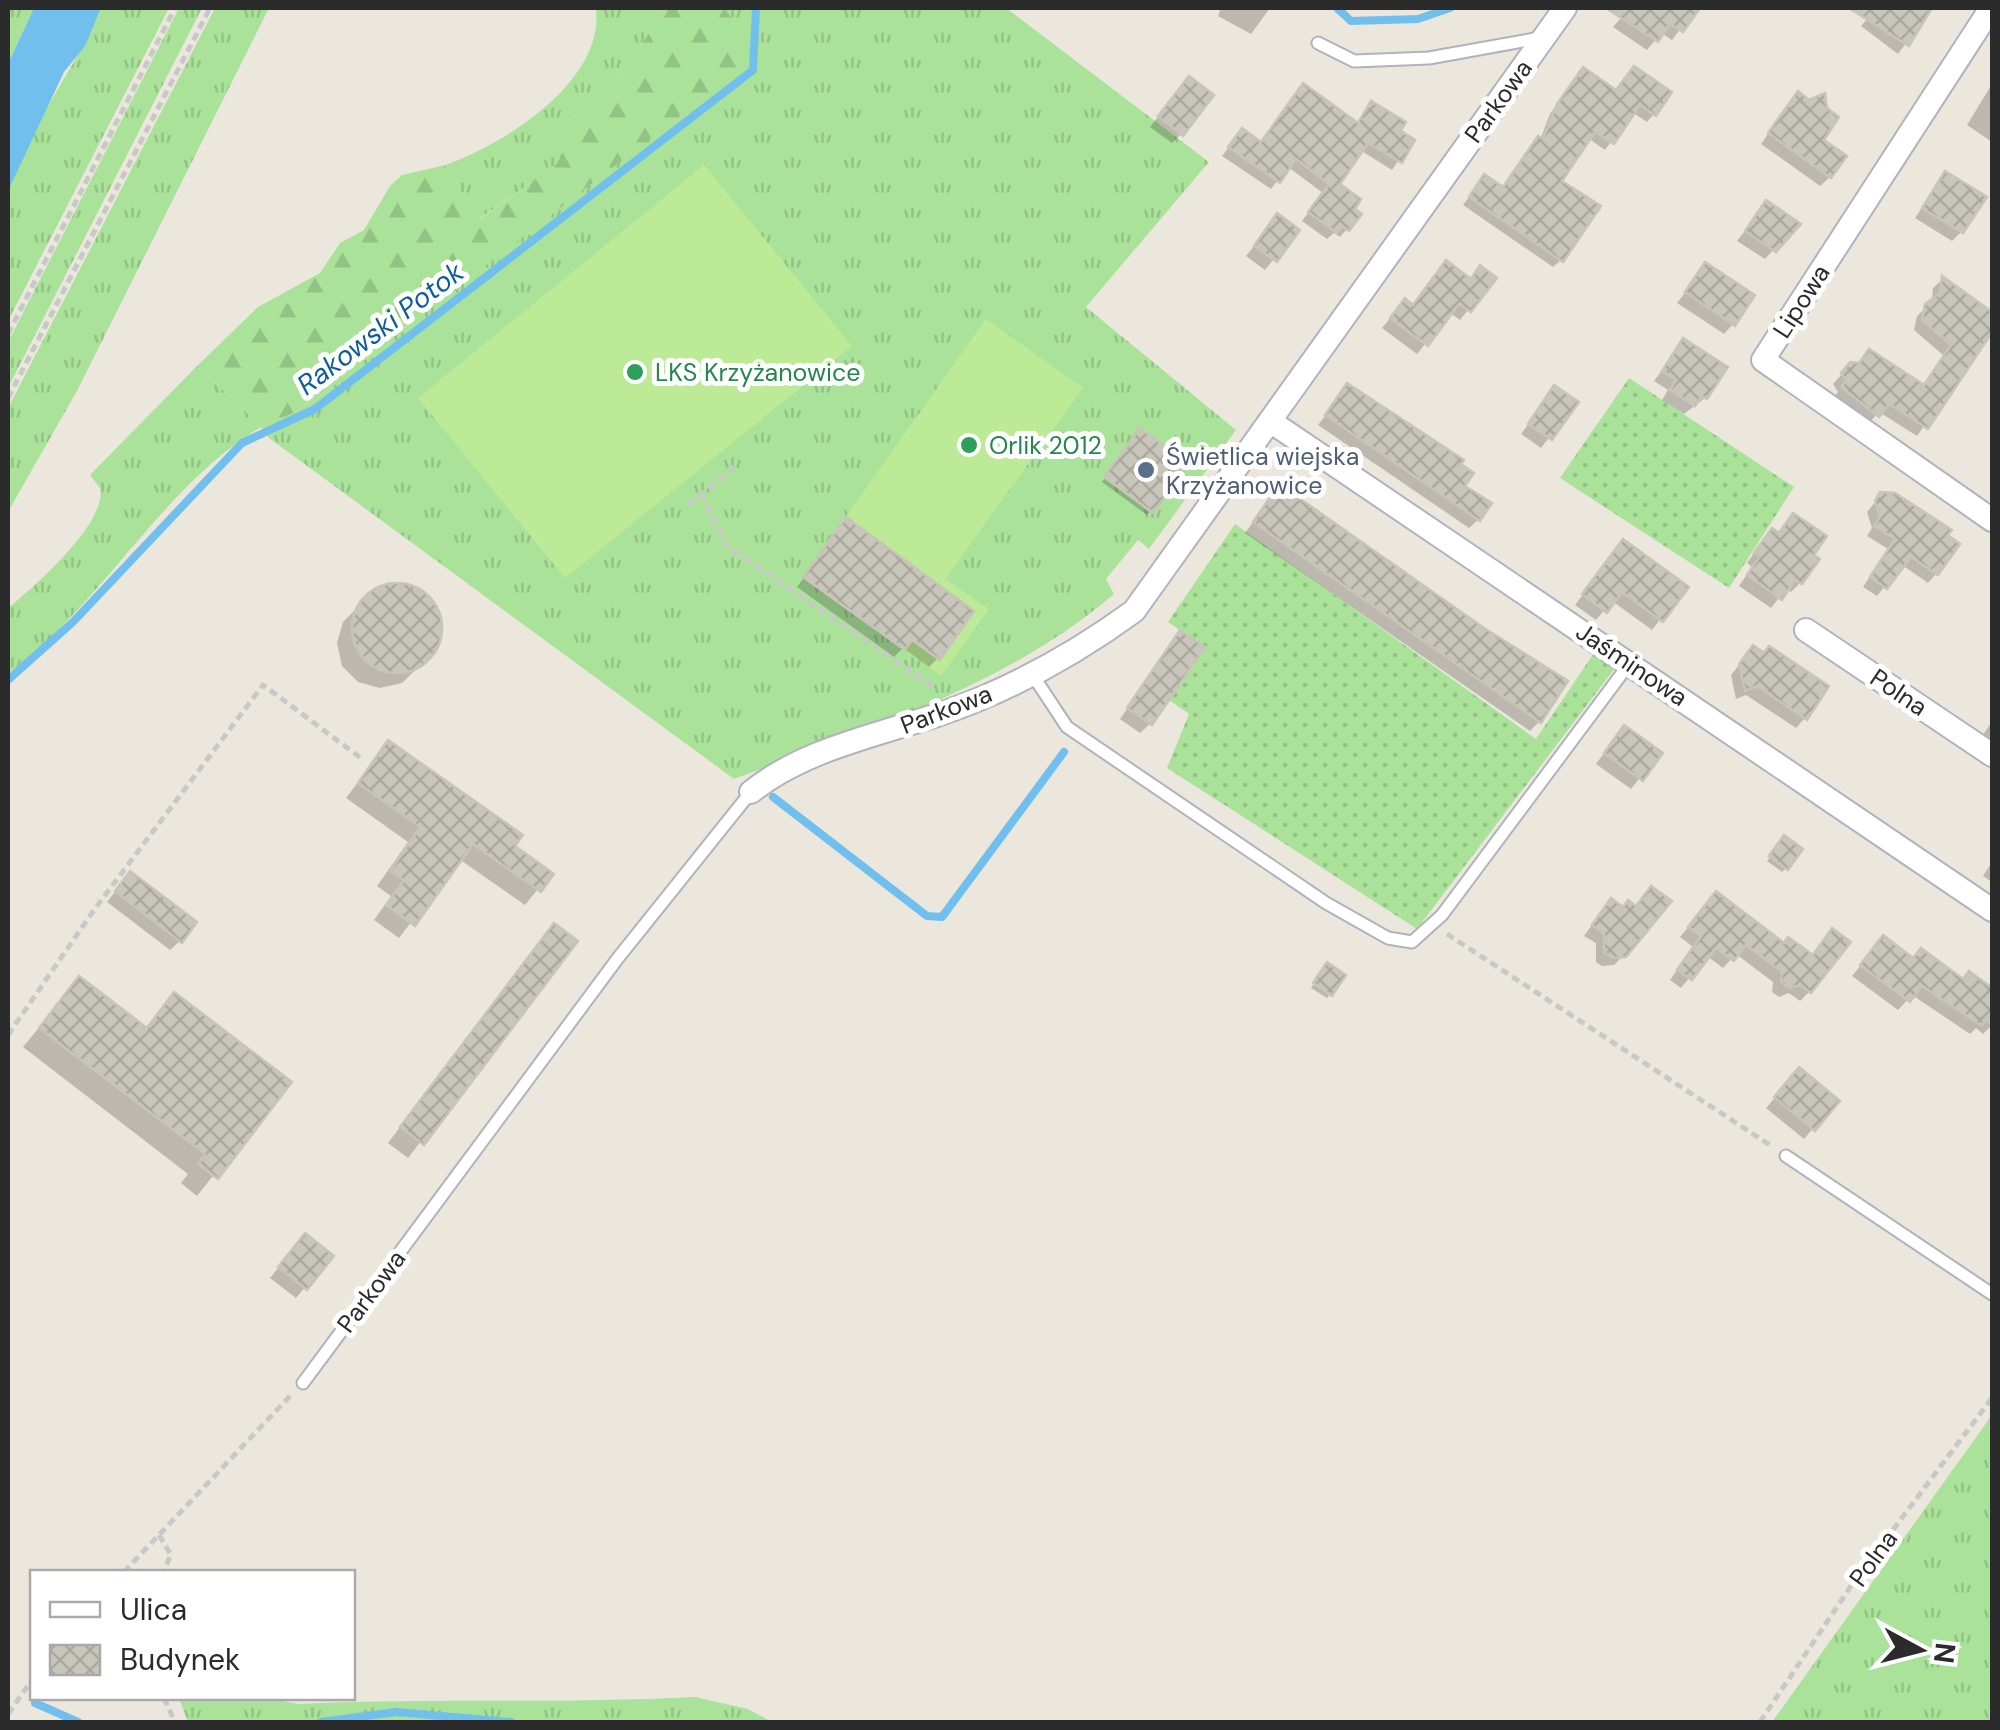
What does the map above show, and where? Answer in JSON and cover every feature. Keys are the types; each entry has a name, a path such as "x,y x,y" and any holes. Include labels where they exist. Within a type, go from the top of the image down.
{"street":[{"name":"Parkowa","path":"751,792 768,779 839,746 959,707 1074,655 1134,611 1566,8"},
{"name":"Lipowa","path":"1991,8 1763,360 1992,520"},
{"name":"Jaśminowa","path":"1270,420 1992,910"},
{"name":"Polna","path":"1806,630 1992,754"}],"lane":[{"path":"1318,43 1354,62 1429,58 1544,38"},
{"path":"1032,674 1067,727 1326,902 1388,938 1412,942 1432,925 1630,662"},
{"name":"Parkowa","path":"303,1383 618,958 751,792"},
{"path":"1786,1156 1992,1294"}],"path":[{"path":"8,334 174,8"},
{"path":"8,398 210,8"},
{"path":"688,505 736,466"},
{"path":"701,494 727,546 959,707"},
{"path":"8,1035 94,910 263,685 362,758"},
{"path":"1432,925 1786,1156"},
{"path":"126,1570 303,1383"},
{"name":"Polna","path":"1760,1722 1853,1583 1992,1398"},
{"path":"159,1535 171,1555 164,1570"},
{"path":"8,1714 30,1683"}],"green space":[{"path":"8,8 34,8 8,64"},
{"path":"101,8 169,8 8,321 5,234 9,188 29,141"},
{"path":"179,8 202,8 8,388 8,342"},
{"path":"215,8 269,8 78,389 8,512 8,408"},
{"path":"596,8 665,8 620,78 578,108 561,161 478,220 445,165 522,125 568,84 585,60 595,35"},
{"path":"665,8 723,8 740,34 744,66 296,412 261,426 197,366 258,307 320,273 340,243 364,230 390,186 402,175 445,165 479,220 560,161 558,130 578,108 620,78"},
{"path":"723,8 1006,8 1209,162 1086,307 1236,430 1149,549 1138,540 1106,579 1114,594 1028,655 981,680 884,723 734,779 269,438 261,427 192,481 73,614 8,674 8,608 67,553 93,518 100,488 90,475 197,366 261,426 296,412 743,66 740,35"},
{"name":"LKS Krzyżanowice","path":"704,165 852,346 565,578 418,398"},
{"name":"Orlik 2012","path":"986,319 1083,388 945,579 989,609 941,676 803,577"},
{"path":"1629,378 1794,487 1729,588 1560,478"},
{"path":"1235,524 1536,739 1594,653 1615,668 1417,929 1167,768 1189,714 1169,700 1204,647 1168,622"},
{"path":"1992,1415 1992,1722 1772,1722"},
{"path":"695,1697 748,1709 772,1722 188,1722 180,1700 277,1700 298,1704"}],"water":[{"path":"34,8 101,8 85,46 64,72 8,191 8,64"}],"building":[{"path":"1606,8 1700,8 1683,32 1670,24 1658,42"},
{"path":"1849,8 1932,8 1909,46"},
{"path":"1634,66 1672,92 1656,116 1640,105 1614,144 1595,132 1562,181 1601,206 1563,262 1469,197 1484,174 1503,187 1538,136 1543,139 1557,104 1583,67 1616,90"},
{"path":"1189,76 1214,95 1183,136 1158,116"},
{"path":"1303,83 1358,123 1371,101 1406,122 1401,131 1415,140 1402,163 1368,143 1340,184 1361,199 1355,209 1362,214 1349,231 1342,226 1337,233 1308,212 1329,184 1296,159 1280,183 1228,147 1242,128 1261,142"},
{"path":"1798,91 1809,100 1825,93 1827,108 1839,117 1824,140 1847,156 1831,178 1768,133"},
{"path":"1945,171 1987,197 1963,233 1922,208"},
{"path":"1766,200 1801,224 1776,252 1745,231"},
{"path":"1277,213 1300,230 1277,262 1254,246"},
{"path":"1446,260 1471,279 1480,265 1497,278 1471,312 1459,304 1428,346 1390,318 1405,298 1413,305"},
{"path":"1705,262 1755,295 1735,326 1685,292"},
{"path":"1942,276 1992,312 1992,332 1928,429 1889,404 1879,417 1841,387 1846,381 1841,373 1850,362 1859,363 1869,349 1924,385 1951,345 1922,320 1925,304 1940,293"},
{"path":"1683,338 1728,367 1707,399 1702,396 1695,406 1670,390 1676,380 1662,371"},
{"path":"1347,383 1464,460 1461,464 1474,473 1465,486 1492,503 1480,521 1325,415"},
{"path":"1554,385 1579,402 1552,440 1528,424"},
{"name":"Świetlica wiejska Krzyżanowice","path":"1140,428 1189,464 1153,513 1104,477"},
{"path":"1279,484 1484,628 1568,681 1541,723 1253,522"},
{"path":"1880,492 1895,493 1952,530 1948,535 1960,544 1938,575 1911,557 1887,589 1870,577 1895,539 1874,526 1880,517 1875,501"},
{"path":"1793,513 1827,536 1814,555 1820,559 1802,584 1795,580 1782,600 1747,575 1760,556 1754,553 1772,528 1779,533"},
{"path":"846,517 974,611 940,660 912,640 905,650 803,577"},
{"path":"1623,539 1689,587 1663,622 1622,592 1607,613 1582,594"},
{"path":"397,583 414,586 429,596 439,611 439,645 429,660 414,670 397,673 380,670 365,660 355,645 352,628 355,611 365,596 380,586"},
{"path":"1180,630 1205,647 1152,725 1127,708"},
{"path":"1753,645 1764,653 1769,646 1829,686 1807,720 1757,686 1745,691 1739,664"},
{"path":"1624,725 1663,753 1643,781 1604,753"},
{"path":"388,740 523,835 515,846 554,874 541,892 473,844 415,926 386,905 404,880 390,871 420,827 358,783"},
{"path":"1784,835 1803,849 1788,870 1769,856"},
{"path":"130,871 197,922 182,943 115,891"},
{"path":"1651,886 1672,901 1626,957 1612,958 1604,952 1604,934 1592,925 1611,898 1623,907 1628,900 1636,906"},
{"path":"1716,891 1784,943 1788,937 1813,955 1832,928 1851,942 1811,993 1800,985 1789,988 1781,982 1782,972 1746,945 1734,961 1716,948 1692,980 1677,970 1701,936 1688,927"},
{"path":"554,923 578,941 424,1145 400,1127"},
{"path":"1883,935 1913,958 1921,948 1963,979 1969,971 1992,988 1992,1025 1985,1020 1982,1026 1922,986 1910,1002 1860,965"},
{"path":"1327,962 1346,975 1332,996 1313,983"},
{"path":"79,976 147,1028 174,992 292,1082 218,1179 198,1164 205,1154 39,1028"},
{"path":"1799,1067 1840,1101 1815,1131 1774,1097"},
{"path":"305,1233 334,1256 307,1290 278,1267"}],"waterway":[{"name":"Rakowski Potok","path":"8,680 73,622 242,443 315,409 753,70 756,8"},
{"path":"1337,8 1351,21 1418,19 1450,8"},
{"path":"773,797 927,916 942,917 1064,752"},
{"name":"Rakowski Potok","path":"35,1703 78,1722"},
{"path":"321,1722 396,1712 511,1722"}],"place":[{"name":"LKS Krzyżanowice","path":"635,372"},
{"name":"Orlik 2012","path":"969,445"},
{"name":"Świetlica wiejska Krzyżanowice","path":"1146,470"}]}
